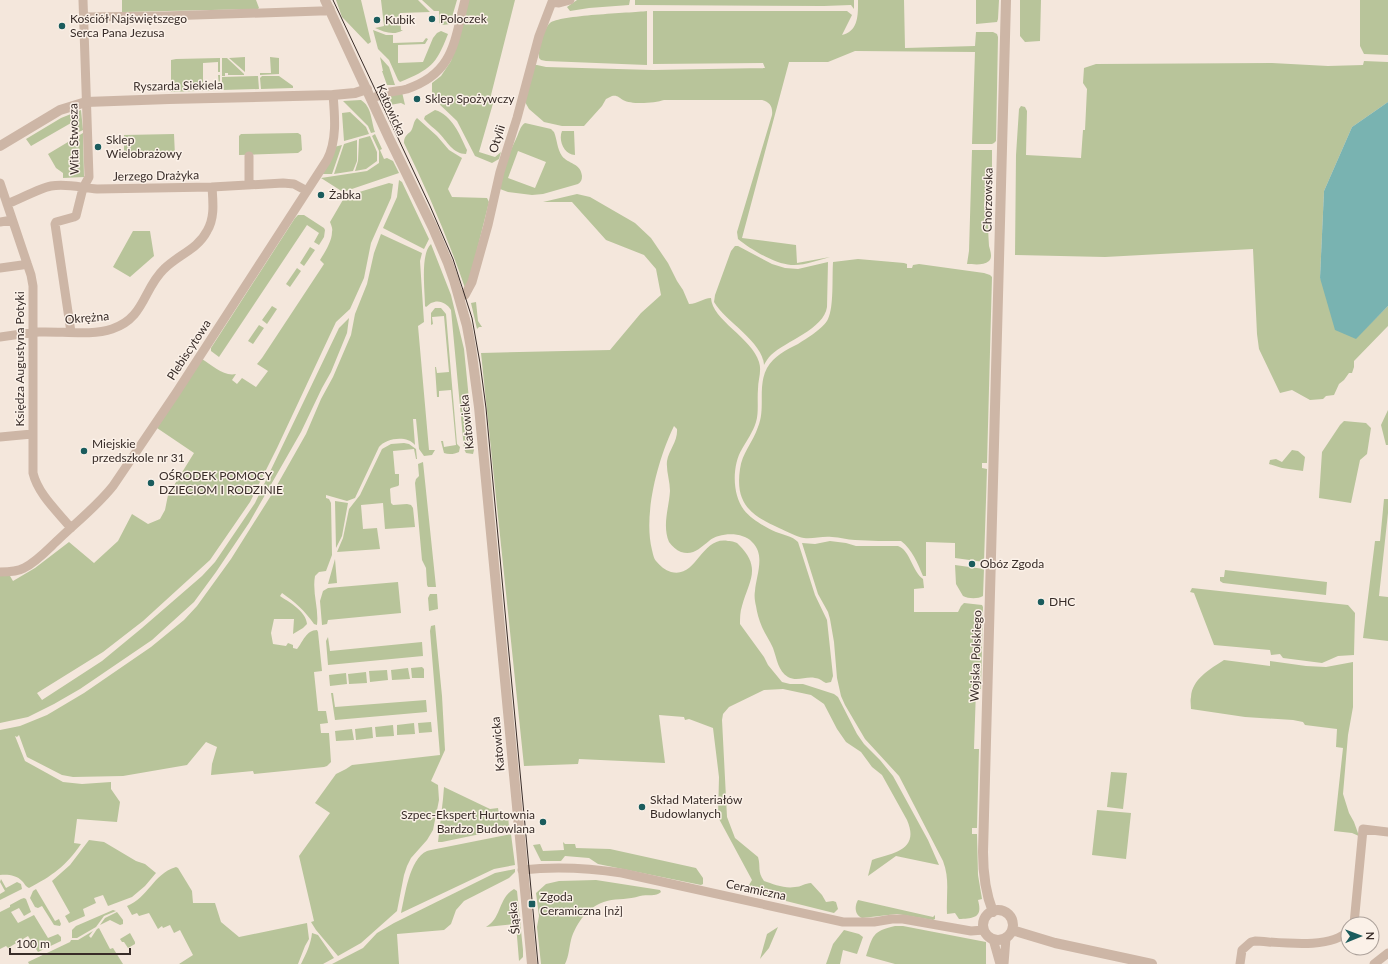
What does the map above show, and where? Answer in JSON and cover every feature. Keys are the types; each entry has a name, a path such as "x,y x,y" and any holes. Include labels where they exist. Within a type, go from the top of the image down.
{"street":[{"name":"Wita Stwosza","path":"70,332 55,224 56,222 76,216 83,188 89,177 82,0"},
{"path":"371,99 386,93 406,89 419,84 431,78 439,70 446,62 454,43 465,0"},
{"name":"Otylii","path":"459,296 465,295 472,282 488,225 500,172 517,118 532,58 546,15 552,2 560,3 570,0"},
{"name":"Chorzowska","path":"995,401 1006,0"},
{"path":"83,17 320,11 327,4"},
{"name":"Katowicka","path":"327,4 433,228 448,263 459,296 470,341 475,374 522,870"},
{"name":"Ryszarda Siekiela","path":"0,146 60,110 86,102 333,95 355,93 367,89"},
{"name":"Plebiscytowa","path":"0,572 14,572 28,566 71,528 106,495 113,486 307,191 331,152 334,130 333,95"},
{"path":"249,156 249,185"},
{"name":"Księdza Augustyna Potyki","path":"0,183 27,263 33,286 29,334 32,464 35,481 40,490 71,528"},
{"name":"Jerzego Drażyka","path":"7,204 50,186 78,185 83,188 97,189 288,183 307,191"},
{"name":"Okrężna","path":"0,337 107,330 119,326 134,316 144,302 158,275 165,267 196,245 208,231 213,212 212,186"},
{"path":"0,222 12,220"},
{"path":"0,268 27,263"},
{"name":"Wojska Polskiego","path":"993,912 988,900 984,881 983,852 995,401"},
{"path":"0,437 32,434"},
{"path":"1355,916 1363,829 1388,832"},
{"name":"Ceramiczna","path":"522,870 562,868 603,870 843,922 874,922 903,919 971,931 984,930"},
{"name":"Śląska","path":"522,870 532,964"},
{"path":"1004,964 1009,934 1012,922 1008,915 1001,911 993,912 986,917 983,925 985,933 993,939 1000,940 1009,934 1152,964"},
{"path":"1240,964 1242,950 1251,942 1308,944 1325,942 1340,936"},
{"path":"993,939 1000,964"},
{"path":"1374,964 1388,953"}],"green space":[{"path":"122,0 256,0 259,8 122,12"},
{"path":"336,0 361,0 371,42 368,44 342,17"},
{"path":"381,0 418,0 430,12 400,13 401,30 403,30 396,33 385,32 375,28 384,26"},
{"path":"422,0 457,0 450,24 443,25 439,23 439,11 434,11"},
{"path":"469,0 515,0 490,99 494,100 479,152 495,157 501,152 499,159 492,163 475,156 457,121 435,100 432,92 432,83 441,76 451,61"},
{"path":"577,0 630,0 629,5 570,11 567,7"},
{"path":"635,0 854,0 854,9 851,5 635,5"},
{"path":"858,0 904,0 905,48 975,46 976,32 993,32 997,34 996,141 992,144 972,144 975,52 855,51 828,62 789,62 742,238 796,245 797,263 830,257 801,265 785,264 763,255 738,239 737,232 772,115 771,107 767,102 762,100 664,100 649,103 638,103 627,102 617,96 612,96 606,99 602,106 584,126 562,126 544,122 529,109 525,102 533,65 546,67 653,70 765,68 763,63 653,64 653,11 847,11 852,15 842,35 848,33 855,26"},
{"path":"976,0 999,0 997,22 976,24"},
{"path":"1020,0 1041,0 1040,41 1025,42 1020,36"},
{"path":"1360,0 1388,0 1388,55 1364,54 1360,46"},
{"path":"647,11 647,65 546,61 539,58 540,45 546,29 550,23 556,20 580,16"},
{"path":"373,30 386,35 393,35 393,43 423,42 426,38 428,39 425,44 398,45 398,63 423,62 433,38 437,33 441,31 448,34 440,53 431,65 419,73 400,82 389,60 378,49"},
{"path":"245,57 245,72 229,58"},
{"path":"270,57 279,58 279,74 260,75 260,73 271,73"},
{"path":"380,57 389,67 395,85 387,85 382,71"},
{"path":"220,58 220,72 218,72 218,62 203,63 203,87 219,86 218,75 220,75 220,90 171,92 171,60"},
{"path":"222,58 227,58 244,75 228,75 228,73 225,73 225,76 222,76"},
{"path":"1364,61 1388,62 1388,102 1352,127 1324,191 1320,278 1356,338 1388,306 1388,326 1354,361 1352,373 1349,373 1339,384 1334,395 1326,396 1323,399 1310,400 1292,390 1280,393 1259,349 1253,249 1105,257 1015,255 1016,155 1019,109 1021,106 1025,107 1027,111 1026,155 1081,158 1083,130 1085,130 1087,89 1083,83 1084,68 1096,64 1272,63 1328,66 1363,65"},
{"path":"258,76 259,89 222,90 222,77"},
{"path":"262,76 279,76 293,86 293,88 261,89 260,78"},
{"path":"402,92 405,105 401,103 390,105 388,94"},
{"path":"361,100 365,103 369,110 375,132 371,133 368,126 343,101"},
{"path":"81,110 83,130 77,133 71,123 31,146 26,139 61,118"},
{"path":"435,110 446,116 455,126 467,150 466,154 457,152 424,119 425,116"},
{"path":"350,112 366,127 369,134 344,141 342,113"},
{"path":"417,118 437,136 449,150 462,158 448,189 452,197 487,198 489,202 469,282 465,288 437,214 404,143 405,137 411,131"},
{"path":"525,123 551,129 554,132 562,156 577,166 581,172 581,181 578,184 543,194 532,195 508,192 500,189 508,157 522,126","holes":["518,151 546,162 535,188 508,178"]},
{"path":"562,131 574,131 575,155 568,153 561,143"},
{"path":"83,133 84,177 63,178 63,173 56,168 48,154"},
{"path":"298,133 301,135 302,150 298,153 239,155 239,136 241,134"},
{"path":"174,134 175,156 124,157 124,135"},
{"path":"375,134 382,149 380,150 384,159 387,158 393,161 399,173 343,192 321,178 367,171 379,163 379,151 372,136"},
{"path":"370,136 377,152 377,161 366,169 355,171 358,161 359,139"},
{"path":"357,140 357,161 353,171 334,174 344,144"},
{"path":"342,145 332,174 322,174 334,147"},
{"path":"972,150 992,150 992,173 988,185 988,197 985,197 984,207 988,207 989,246 991,258 984,264 967,264 969,251"},
{"path":"399,180 402,182 429,239 424,249 383,228 397,197"},
{"path":"389,183 393,184 391,198 371,243 364,278 350,309 336,322 250,502 210,560 143,621 103,652 37,693 42,700 102,661 202,576 215,562 255,503 339,328 349,318 347,333 331,372 301,432 249,523 216,572 194,602 152,640 80,689 54,704 28,717 0,723 0,576 10,576 13,581 35,568 69,542 94,563 118,541 132,514 148,524 160,519 165,510 168,495 194,453 157,428 202,359 227,374 236,374 232,380 237,384 242,378 256,387 268,371 257,364 324,264 320,260 331,239 332,229 330,222 344,198 346,196"},
{"path":"577,194 590,197 635,223 651,238 668,263 689,304 711,298 713,306 718,314 755,353 760,369 756,422 736,463 735,488 740,504 754,520 776,532 791,537 798,542 815,595 827,620 833,676 831,682 826,683 818,678 791,678 788,677 780,668 773,648 763,630 757,611 755,595 759,566 759,553 752,542 743,536 731,534 714,538 696,551 685,553 677,550 669,542 666,529 666,516 670,491 667,461 677,433 677,429 674,426 658,470 651,504 649,520 650,536 655,559 663,568 671,572 680,572 687,569 705,550 719,541 731,541 738,544 746,553 752,568 752,575 741,610 740,624 764,657 768,665 782,682 790,684 803,684 834,694 838,697 857,734 893,776 928,840 939,865 896,856 868,876 872,860 903,849 910,838 910,830 907,820 882,775 872,767 861,752 846,742 837,729 824,704 811,695 783,689 764,690 729,707 723,714 722,720 727,817 735,838 758,857 760,872 764,881 787,887 797,887 811,883 826,902 836,902 838,909 834,913 750,892 749,885 752,880 718,817 719,777 713,728 689,719 685,720 684,717 659,715 665,763 579,759 578,764 524,766 481,353 610,350 641,313 661,295 656,269 644,255 606,240 572,202 543,202"},
{"path":"298,215 304,215 324,228 324,237 319,245 314,242 319,233 307,225 219,357 211,351 211,348"},
{"path":"133,231 150,231 154,256 130,277 113,267"},
{"path":"381,234 422,253 420,261 424,322 418,326 429,450 435,450 432,455 424,456 419,449 416,419 413,419 415,445 402,439 386,441 382,444 379,447 355,498 347,501 326,495 326,498 329,499 331,503 332,555 326,571 319,572 315,576 314,588 317,625 314,624 291,600 282,593 280,596 304,615 307,624 293,634 294,619 274,619 271,633 273,644 286,646 288,643 293,645 293,648 297,649 307,634 317,630 318,632 322,671 314,672 318,711 326,711 328,723 320,724 321,733 329,733 331,762 324,767 254,774 253,771 211,775 212,764 217,747 206,742 187,765 123,776 73,777 62,775 27,757 19,735 17,737 15,736 25,761 63,782 82,784 111,782 111,789 120,802 117,822 77,819 74,843 81,844 58,870 45,879 29,888 15,876 0,875 0,730 20,726 47,715 84,693 151,647 184,620 197,606 231,559 272,494 306,434 351,335 355,314 367,284 374,253"},
{"path":"431,244 451,295 464,349 474,450 473,454 466,453 464,449 451,310 447,305 437,301 430,303 426,307 425,306 424,264 425,256"},
{"path":"735,246 738,246 772,264 785,268 798,269 828,262 827,307 824,315 812,328 771,355 764,365 762,356 751,340 726,317 714,302 715,295 731,251"},
{"path":"310,247 315,250 304,266 300,263"},
{"path":"858,259 904,263 907,264 907,268 912,268 913,265 919,264 984,273 992,277 987,463 982,463 982,468 987,469 984,562 955,558 955,543 926,542 926,576 923,576 911,552 901,541 852,540 838,537 801,537 760,518 753,513 742,499 739,481 741,463 760,420 762,383 767,368 785,351 819,330 828,319 831,307 833,262"},
{"path":"297,268 301,271 290,287 286,284"},
{"path":"476,302 478,321 482,327 477,329 471,303"},
{"path":"272,306 277,309 267,324 262,320"},
{"path":"435,308 441,308 446,314 457,444 460,447 459,452 452,454 444,453 441,441 443,441 444,447 456,445 451,390 439,391 439,397 437,397 435,367 437,373 449,372 444,316 432,317 433,324 431,325 431,313"},
{"path":"259,325 264,328 253,344 248,341"},
{"path":"1388,410 1388,445 1386,445 1381,425"},
{"path":"1344,421 1366,423 1371,428 1367,454 1360,460 1351,503 1319,498 1322,452"},
{"path":"391,444 409,444 416,449 417,459 414,449 393,451 395,474 399,474 399,485 390,489 391,503 393,505 411,505 413,508 415,527 385,529 383,503 361,505 363,529 377,528 380,549 337,552 343,538 349,509 360,495 382,449"},
{"path":"1292,450 1298,451 1305,457 1303,471 1282,468 1269,464 1270,460 1276,459 1282,462"},
{"path":"423,462 436,587 428,587 426,568 422,560 415,483 419,476 418,464"},
{"path":"1384,499 1388,499 1388,513 1379,596 1388,597 1388,641 1363,638 1375,541 1380,541"},
{"path":"335,501 348,503 342,536 336,548"},
{"path":"830,541 856,546 898,546 902,548 916,571 923,579 924,588 914,589 914,612 958,612 964,603 982,605 983,607 981,689 976,689 974,749 979,749 977,828 972,828 972,834 977,834 978,875 982,899 978,900 979,910 976,916 959,919 955,913 947,914 947,881 943,861 899,776 865,739 841,696 837,678 834,642 830,619 828,612 818,594 802,543 815,544"},
{"path":"335,559 337,583 328,584"},
{"path":"955,565 984,569 983,596 979,598 968,598 963,596 956,584"},
{"path":"1225,570 1327,582 1326,595 1223,583 1220,581 1220,577 1224,577"},
{"path":"398,582 401,613 328,620 327,624 322,625 320,601 323,591 328,588"},
{"path":"1192,588 1348,605 1355,613 1354,655 1338,656 1322,663 1283,658 1280,654 1271,655 1270,650 1214,645 1194,593 1190,592"},
{"path":"430,594 437,594 438,609 429,611 428,598"},
{"path":"435,625 442,696 445,750 431,781 438,785 439,800 433,830 427,840 411,858 407,866 397,911 361,943 338,956 311,922 314,921 299,856 330,813 315,803 336,774 352,765 440,755 430,631 431,626"},
{"path":"328,637 330,651 422,642 423,656 328,665 326,641"},
{"path":"1224,660 1270,666 1270,661 1326,667 1353,662 1353,707 1348,735 1343,794 1359,836 1352,833 1334,831 1343,748 1336,747 1337,729 1305,725 1303,722 1293,720 1245,717 1191,709 1192,691 1198,680"},
{"path":"422,667 424,669 424,678 412,678 411,668"},
{"path":"408,668 410,679 392,680 391,670"},
{"path":"387,670 388,680 370,682 369,671"},
{"path":"366,672 367,683 349,684 348,674"},
{"path":"346,673 347,684 330,686 329,675"},
{"path":"331,693 333,693 335,707 426,700 427,712 335,720"},
{"path":"431,722 432,732 419,733 418,723"},
{"path":"414,723 415,734 397,735 397,725"},
{"path":"393,725 394,736 376,737 375,727"},
{"path":"372,727 373,738 356,740 355,729"},
{"path":"352,729 354,740 336,741 335,731"},
{"path":"1111,772 1127,773 1123,809 1107,807"},
{"path":"444,787 490,809 498,808 499,815 508,814 509,828 438,842"},
{"path":"1097,810 1131,813 1126,859 1092,855"},
{"path":"511,834 515,865 494,869 401,913 406,888 412,870 421,855 429,850"},
{"path":"89,840 104,842 136,861 145,864 156,873 145,886 132,897 108,906 103,895 94,898 96,903 83,909 85,916 69,923 65,916 70,913 52,881 70,865"},
{"path":"563,842 565,844 575,844 576,848 610,849 696,868 703,878 703,884 701,885 598,864 589,858 565,856 561,861 541,861 533,845 540,844 543,851 564,850"},
{"path":"176,867 192,891 193,903 215,903 221,922 239,937 307,923 309,939 298,964 179,964 193,955 180,930 174,933 170,925 163,928 162,926 158,929 149,913 139,916 137,913 132,915 127,906 140,898 156,880 168,870"},
{"path":"515,869 515,872 509,878 464,901 456,910 451,924 444,930 397,934 399,964 332,964 363,948 377,933 394,923 495,873"},
{"path":"1,879 6,888 17,882 21,884 22,889 0,900 0,894 5,891 0,882"},
{"path":"596,880 660,890 661,892 654,895 643,895 607,901 594,906 576,927 565,964 541,964 537,927 539,916 536,893 546,884 559,881"},
{"path":"36,889 55,921 59,919 61,924 60,926 54,925 42,906 38,908 35,907 30,898 33,891"},
{"path":"514,889 517,891 523,950 523,957 519,961 516,924 486,927 495,919 505,897"},
{"path":"24,898 26,899 31,912 24,916 19,908 11,912 18,923 34,915 48,938 58,934 61,937 61,941 38,952 28,936 8,948 6,946 0,949 0,912"},
{"path":"858,900 933,917 935,915 935,919 933,920 897,914 862,918 858,915 856,910"},
{"path":"113,910 116,911 104,916 96,927 77,938 72,938 72,930 76,926"},
{"path":"117,912 123,920 123,924 120,925 110,920 100,925 105,918"},
{"path":"895,926 903,926 986,942 986,964 895,964 866,956 874,935 882,930"},
{"path":"778,927 769,948 760,959 767,934"},
{"path":"99,928 110,949 113,948 123,964 29,964 28,962 70,942 71,940 78,940 93,931 89,936 91,938"},
{"path":"844,930 859,934 863,937 857,954 843,950 840,964 826,964 833,944"},
{"path":"130,933 135,944 128,948 120,939"},
{"path":"312,933 318,935 334,958 323,964 301,964"}],"water":[{"path":"1388,102 1388,306 1356,339 1335,330 1320,278 1324,191 1352,127"}],"tram line":[{"path":"333,0 430,206 453,259 472,318 486,408 538,964"}],"place":[{"name":"Poloczek","path":"432,19"},
{"name":"Kubik","path":"377,20"},
{"name":"Kościół Najświętszego Serca Pana Jezusa","path":"62,26"},
{"name":"Sklep Spożywczy","path":"417,99"},
{"name":"Sklep Wielobrażowy","path":"98,147"},
{"name":"Żabka","path":"321,195"},
{"name":"Miejskie przedszkole nr 31","path":"84,451"},
{"name":"OŚRODEK POMOCY DZIECIOM I RODZINIE","path":"151,483"},
{"name":"Obóz Zgoda","path":"972,564"},
{"name":"DHC","path":"1041,602"},
{"name":"Skład Materiałów Budowlanych","path":"642,807"},
{"name":"Szpec-Ekspert Hurtownia Bardzo Budowlana","path":"543,822"},
{"name":"Zgoda Ceramiczna [nż]","path":"532,904"}]}
